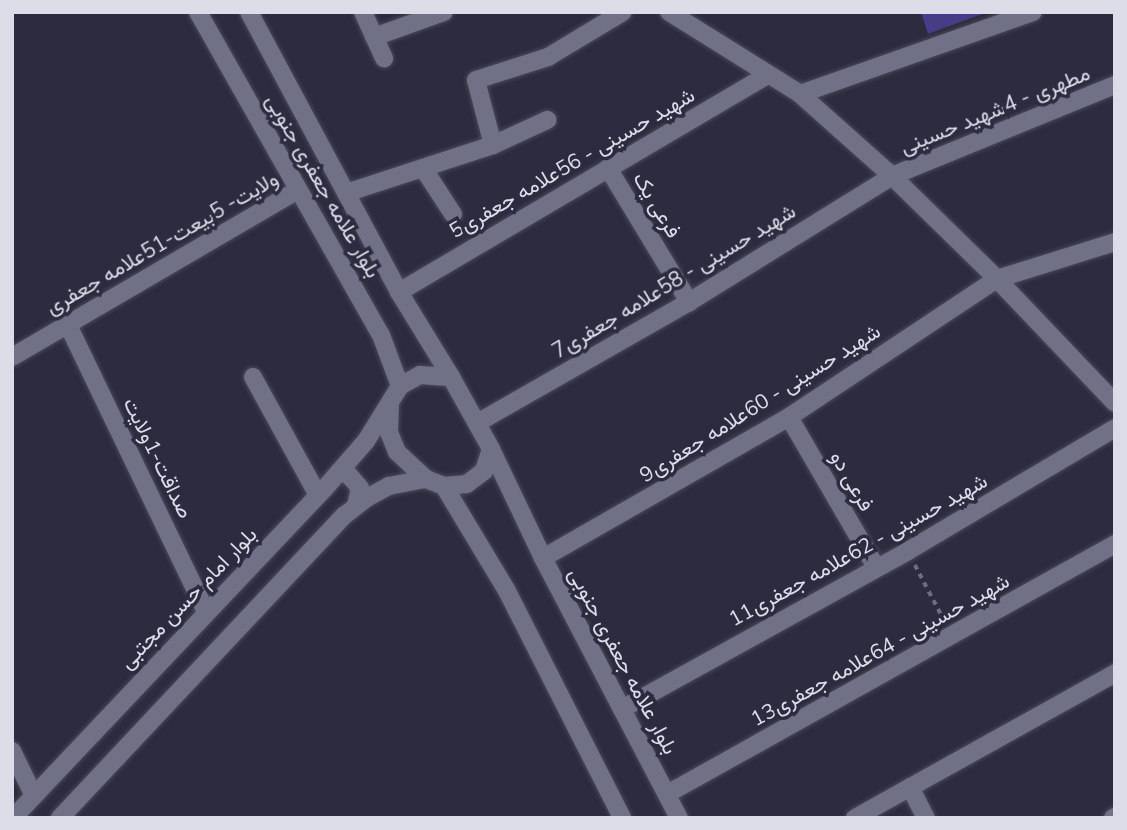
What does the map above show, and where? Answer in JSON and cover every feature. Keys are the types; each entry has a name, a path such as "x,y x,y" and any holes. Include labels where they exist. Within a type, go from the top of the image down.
{"street":[{"name":"بلوار علامه جعفری جنوبی","path":"198,12 381,335 401,386"},
{"name":"بلوار علامه جعفری جنوبی","path":"249,12 399,292 451,377"},
{"path":"363,12 384,58"},
{"path":"374,37 444,12"},
{"path":"493,145 476,80 548,57 623,12"},
{"path":"669,12 800,94 892,176 1111,394"},
{"path":"800,94 1033,12"},
{"name":"5شهید حسینی - 56علامه جعفری","path":"399,292 768,75"},
{"name":"مطهری - 4شهید حسینی","path":"892,176 1115,85"},
{"path":"346,193 493,145 547,120"},
{"name":"فرعی یک","path":"608,168 689,302"},
{"path":"423,169 453,214"},
{"name":"7شهید حسینی - 58علامه جعفری","path":"477,423 689,302 892,176"},
{"name":"ولایت- 5بیعت-51علامه جعفری","path":"12,357 298,190"},
{"name":"9شهید حسینی - 60علامه جعفری","path":"543,558 789,417 997,279 1115,242"},
{"name":"صداقت-1ولایت","path":"68,325 206,612"},
{"path":"420,375 451,377 491,449 484,471 467,484 444,486 426,479 397,452 389,432 390,406 401,386 420,375"},
{"path":"253,377 318,495"},
{"name":"بلوار امام حسن مجتبی","path":"13,818 318,495 390,406"},
{"name":"فرعی دو","path":"789,417 877,568"},
{"name":"11شهید حسینی - 62علامه جعفری","path":"622,709 908,551 1115,428"},
{"name":"بلوار علامه جعفری جنوبی","path":"491,449 543,558 679,818"},
{"path":"338,473 348,474 360,488 356,506"},
{"path":"60,818 356,506 389,486 426,479"},
{"path":"444,486 506,589 622,818"},
{"name":"13شهید حسینی - 64علامه جعفری","path":"667,794 953,637 1115,544"},
{"path":"855,818 1115,673"},
{"path":"12,751 33,794"},
{"path":"910,787 926,818"}],"path":[{"path":"908,551 953,637"}],"building":[{"path":"921,12 985,12 985,13 928,34"}]}
